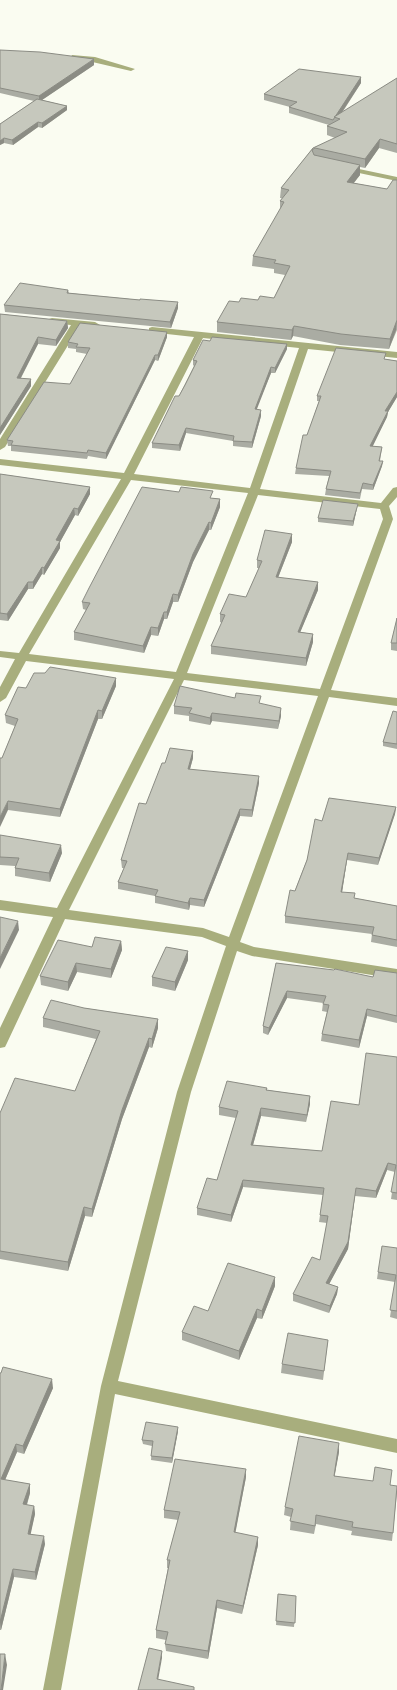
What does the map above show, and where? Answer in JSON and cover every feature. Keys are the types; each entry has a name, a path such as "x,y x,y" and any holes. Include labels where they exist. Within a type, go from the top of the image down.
{"street":[{"path":"66,56 95,59 131,69"},
{"path":"335,165 397,179"},
{"path":"38,319 105,326"},
{"path":"0,447 76,323"},
{"path":"144,330 397,355"},
{"path":"0,698 128,476 200,335"},
{"path":"0,1043 61,914 180,677 254,491 304,346"},
{"path":"0,462 384,506"},
{"path":"384,506 397,490"},
{"path":"52,1690 109,1386 184,1092 233,944 388,519 384,506"},
{"path":"0,654 324,695 397,702"},
{"path":"0,905 203,933 252,951 397,974"},
{"path":"109,1386 397,1446"}],"building":[{"path":"0,50 40,52 94,59 39,96 0,88"},
{"path":"299,69 361,77 333,120 289,107 297,102 264,94"},
{"path":"397,78 397,144 380,139 365,159 315,148 312,150 314,155 360,165 347,182 387,189 393,180 397,180 397,320 390,339 341,334 294,326 292,330 217,322 229,301 239,302 241,298 258,300 260,296 274,298 290,266 274,263 276,260 253,256 284,202 280,201 289,190 281,188 313,148 347,132 327,126 340,119 334,117"},
{"path":"37,99 67,106 42,123 38,122 12,140 4,138 0,141 0,124"},
{"path":"20,283 68,290 67,293 178,302 170,322 4,305"},
{"path":"0,314 67,321 56,340 38,337 17,378 31,379 0,428"},
{"path":"80,323 167,332 158,355 155,355 106,453 88,450 87,453 11,445 13,441 7,440 44,382 70,384 90,348 76,347 78,344 68,342"},
{"path":"212,337 287,344 275,368 271,367 255,409 261,410 252,442 233,441 234,436 186,428 179,445 152,443 175,396 179,396 197,361 193,360 203,340 210,341"},
{"path":"336,348 386,353 384,359 397,361 397,392 385,411 388,411 370,446 382,447 379,461 383,461 373,485 363,483 360,493 326,489 331,471 296,468 303,435 307,435 321,396 317,396"},
{"path":"0,474 90,487 78,509 74,508 56,540 60,541 44,568 42,567 33,582 28,582 7,614 0,613"},
{"path":"142,487 179,492 181,487 213,491 210,498 220,499 211,523 209,522 193,554 178,595 173,594 167,612 164,612 158,628 151,627 143,646 74,632 90,603 82,602"},
{"path":"323,500 358,504 353,521 318,518"},
{"path":"265,530 292,534 276,577 318,582 298,632 313,634 306,658 211,646 225,615 220,614 229,594 246,597 262,561 257,560"},
{"path":"397,618 397,643 391,643"},
{"path":"50,667 116,678 102,711 98,710 60,809 8,801 0,817 0,758 2,758 18,719 5,715 18,687 26,688 34,673 45,673"},
{"path":"180,686 235,698 236,693 261,696 259,703 281,708 279,721 212,713 210,718 189,713 192,708 174,706"},
{"path":"393,711 397,712 397,744 383,742"},
{"path":"170,748 193,751 188,769 259,776 252,810 240,809 204,900 190,898 188,903 155,896 158,890 118,882 127,861 121,860 139,803 146,804"},
{"path":"329,798 396,807 379,858 348,853 341,892 355,893 354,898 397,906 397,940 372,935 374,927 285,916 290,890 295,891 307,860 315,819 322,821"},
{"path":"0,835 61,845 49,873 15,868 19,858 0,857"},
{"path":"0,917 18,921 0,958"},
{"path":"95,937 121,941 111,969 76,963 68,982 40,976 58,940 92,947"},
{"path":"166,947 188,951 175,982 152,977"},
{"path":"276,963 335,969 373,977 375,970 397,973 397,1016 367,1009 359,1040 322,1034 329,1005 323,1004 326,996 287,991 269,1028 263,1026"},
{"path":"51,1000 84,1008 158,1019 152,1039 149,1038 122,1110 92,1209 84,1207 68,1262 0,1251 0,1113 15,1078 75,1091 100,1031 43,1018"},
{"path":"366,1053 397,1057 397,1193 391,1192 396,1165 388,1163 376,1191 356,1188 348,1242 326,1283 338,1287 330,1306 293,1294 312,1257 320,1260 328,1216 320,1215 324,1188 243,1180 231,1215 197,1208 207,1178 217,1180 238,1111 219,1107 227,1081 267,1088 266,1090 310,1096 307,1115 261,1108 251,1145 322,1151 331,1101 359,1105"},
{"path":"382,1246 397,1248 397,1311 390,1310 396,1275 378,1272"},
{"path":"228,1263 275,1277 262,1311 257,1309 239,1351 182,1332 194,1306 208,1311"},
{"path":"288,1333 328,1340 324,1371 282,1364"},
{"path":"3,1367 52,1379 23,1446 16,1444 1,1479 30,1484 23,1504 34,1506 28,1534 44,1536 35,1572 13,1569 0,1622 0,1373"},
{"path":"146,1422 178,1427 172,1458 151,1456 153,1441 142,1440"},
{"path":"299,1436 339,1443 334,1476 373,1481 375,1467 392,1470 390,1485 397,1486 393,1533 352,1527 353,1522 316,1515 315,1526 290,1521 293,1509 285,1507"},
{"path":"175,1459 246,1469 234,1532 258,1537 243,1606 217,1600 208,1651 165,1644 168,1632 156,1630 170,1560 167,1560 180,1512 164,1510"},
{"path":"278,1594 296,1596 295,1623 276,1621"},
{"path":"149,1648 162,1651 157,1679 194,1687 194,1690 138,1690"},
{"path":"0,1654 5,1654 1,1690 0,1690"}]}
